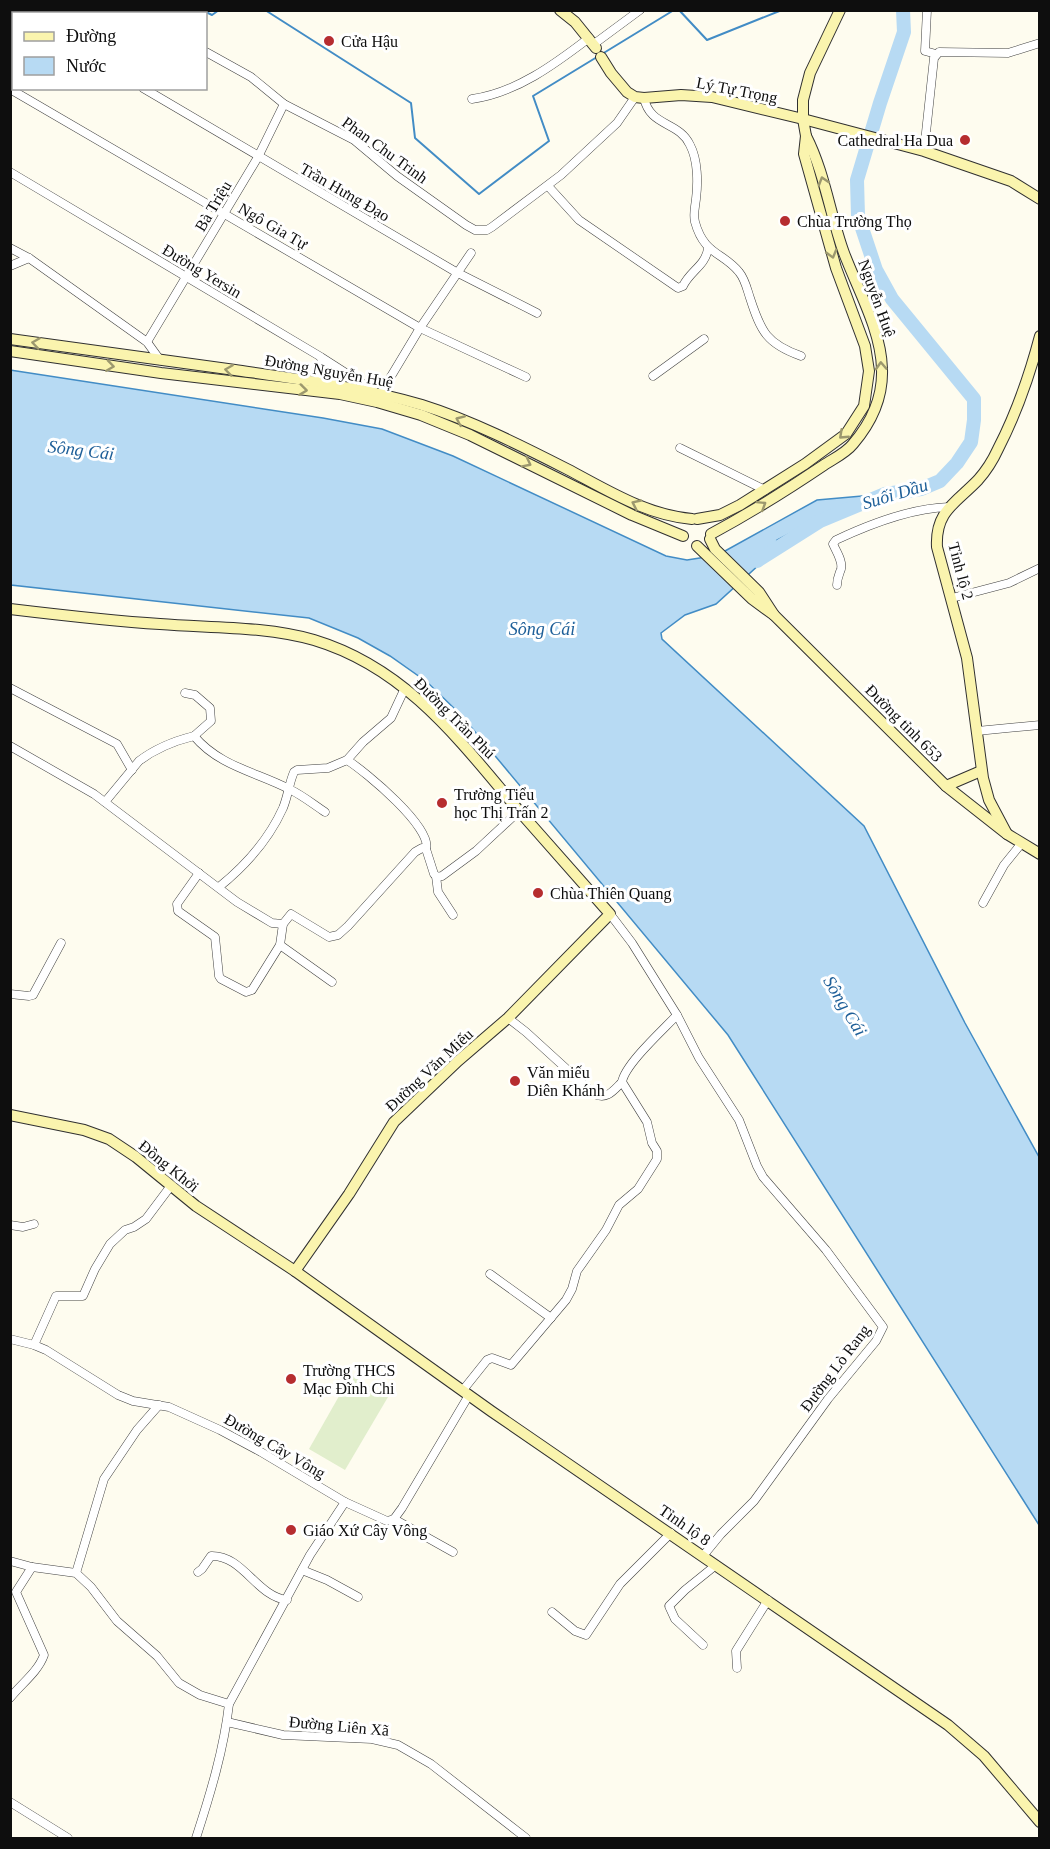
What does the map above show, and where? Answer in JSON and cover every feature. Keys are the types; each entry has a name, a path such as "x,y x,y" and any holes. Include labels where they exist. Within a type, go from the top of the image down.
{"main road":[{"path":"560,10 575,22 627,92 640,98"},
{"name":"Nguyễn Huệ","path":"695,519 720,514 740,505 852,446 874,414 882,371 880,352 843,249 814,152 806,136 803,119 803,100 810,73 840,10"},
{"name":"Lý Tự Trọng","path":"640,98 681,95 712,97 924,151"},
{"path":"924,151 1011,181 1040,199"},
{"name":"Tỉnh lộ 2","path":"1007,834 989,800 981,771 967,658 945,578 937,530 941,518 949,507 983,473 998,449 1038,348 1040,336"},
{"name":"Đường Nguyễn Huệ","path":"10,339 339,385 461,431 632,514 683,536"},
{"name":"Đường Nguyễn Huệ","path":"10,351 161,373 378,398 447,414 555,463 636,505 656,513 695,519"},
{"path":"160,360 161,373"},
{"path":"549,474 555,463"},
{"name":"Nguyễn Huệ","path":"711,536 740,519 808,469"},
{"path":"695,519 707,524 711,536 705,546 697,546 683,536 682,524 695,519"},
{"name":"Đường tỉnh 653","path":"711,536 715,556"},
{"name":"Đường tỉnh 653","path":"697,546 715,556 946,786 1022,844"},
{"name":"Đường Trần Phú","path":"10,609 286,634 314,640 348,653 391,677 418,698 444,724 610,914"},
{"path":"946,786 981,771"},
{"path":"1022,844 1040,854"},
{"name":"Đường Văn Miếu","path":"295,1271 350,1194 394,1122 458,1061 508,1018 610,914"},
{"name":"Đồng Khởi","path":"10,1115 98,1134 136,1157 170,1187 205,1213 295,1271"},
{"name":"Tỉnh lộ 8","path":"295,1271 959,1733 984,1756 1040,1822"}],"street":[{"path":"472,99 492,96 555,64 595,47 640,10"},
{"path":"927,10 925,51 936,54 943,51 1008,53 1040,43"},
{"name":"Phan Chu Trinh","path":"207,53 251,77 284,104 354,140 398,176 475,230 487,230 504,220 548,186"},
{"path":"924,151 936,54"},
{"name":"Ngô Gia Tự","path":"14,90 420,328 526,377"},
{"name":"Trần Hưng Đạo","path":"146,90 456,272 537,313"},
{"path":"708,249 704,262 690,274 683,286 678,288 579,220 548,186 617,123 640,98 650,114 680,132 690,145 696,170 697,191 694,219 708,249 741,275 759,323 772,342 801,357"},
{"name":"Bà Triệu","path":"147,342 258,157 284,104"},
{"name":"Đường Yersin","path":"10,172 321,357 378,398"},
{"path":"10,248 29,258 147,342 160,360"},
{"path":"378,398 420,328 471,253"},
{"path":"10,266 29,258"},
{"path":"653,376 704,339"},
{"path":"313,381 318,379 324,368 321,357"},
{"path":"680,448 765,490"},
{"path":"837,585 837,576 841,569 833,544 836,540 887,520 933,507 949,507"},
{"path":"952,598 1009,583 1040,568"},
{"path":"10,688 117,744 132,770"},
{"path":"219,887 231,878 266,839 284,806 292,777 297,770 328,768 347,760 363,742 391,718 405,688"},
{"path":"105,802 139,761 172,741 194,736 211,721 210,708 195,695 185,693"},
{"path":"977,731 1040,725"},
{"path":"194,736 209,751 225,761 290,789 325,812"},
{"path":"10,746 80,785 105,802 237,902 272,923 283,924"},
{"path":"347,760 379,783 426,837 428,844 426,849 436,876 438,892 453,915"},
{"path":"436,876 442,876 476,851 519,811"},
{"path":"983,903 1004,865 1022,844"},
{"path":"199,873 177,904 177,908 180,914 215,937 221,979 240,991 250,991 280,945 283,924 289,915 294,914 330,937 338,935 415,852 422,848 426,849"},
{"path":"508,1018 594,1094 600,1097 606,1096 622,1082 629,1068 677,1015 632,943 610,914"},
{"path":"10,994 33,995 61,943"},
{"path":"280,945 332,982"},
{"name":"Đường Lò Rang","path":"677,1015 699,1058 739,1120 757,1166 771,1187 826,1250 883,1327 876,1341 828,1399 754,1501 721,1534 704,1556"},
{"path":"394,1519 466,1392 490,1358 508,1364 514,1363 569,1295 578,1270 612,1221 619,1205 638,1189 657,1159 657,1151 646,1122 622,1082"},
{"path":"34,1345 56,1296 83,1296 110,1244 125,1230 146,1219 170,1187"},
{"path":"10,1225 23,1227 34,1224"},
{"path":"490,1274 551,1318"},
{"name":"Đường Cây Vông","path":"10,1339 34,1345 65,1361 118,1395 186,1414 220,1430 345,1502 384,1520 394,1519 453,1552"},
{"path":"76,1573 104,1479 137,1430 159,1405"},
{"path":"196,1839 227,1722 229,1704 302,1570 345,1502"},
{"path":"552,1612 575,1631 586,1635 620,1584 671,1533"},
{"path":"198,1572 210,1556 219,1555 242,1569 267,1593 287,1600"},
{"path":"10,1561 32,1567 76,1573 91,1587 117,1621 157,1656 179,1683 200,1695 229,1704"},
{"path":"703,1645 675,1619 669,1606 716,1565"},
{"path":"10,1698 41,1663 44,1655 16,1592 32,1567"},
{"path":"302,1570 327,1580 358,1597"},
{"path":"737,1668 735,1651 768,1600"},
{"name":"Đường Liên Xã","path":"227,1722 304,1737 372,1739 398,1745 431,1764 526,1839"},
{"path":"10,1802 68,1839"}],"green space":[{"path":"351,1375 388,1397 345,1470 309,1449"}],"water":[{"name":"Sông Cái","path":"10,370 382,429 453,456 666,556 687,560 725,551 817,500 885,494 822,517 777,540 772,553 716,604 685,615 661,633 662,639 864,826 965,1023 1039,1157 1039,1525 728,1035 461,715 427,682 390,656 358,638 309,618 11,585"}],"waterway":[{"path":"202,10 206,12"},
{"path":"207,12 212,15 219,10"},
{"path":"265,10 411,103 415,138 479,194 549,141 533,96 597,57"},
{"path":"602,54 674,10"},
{"path":"679,10 707,40 782,10"},
{"name":"Suối Dầu","path":"757,561 820,521 885,494 921,489 940,481 957,463 971,442 974,399 892,299 876,270 858,216 857,180 904,32 903,10"}],"place":[{"name":"Cửa Hậu","path":"329,41"},
{"name":"Cathedral Ha Dua","path":"965,140"},
{"name":"Chùa Trường Thọ","path":"785,221"},
{"name":"Trường Tiểu học Thị Trấn 2","path":"442,803"},
{"name":"Chùa Thiên Quang","path":"538,893"},
{"name":"Văn miếu Diên Khánh","path":"515,1081"},
{"name":"Trường THCS Mạc Đĩnh Chi","path":"291,1379"},
{"name":"Giáo Xứ Cây Vông","path":"291,1530"}]}
